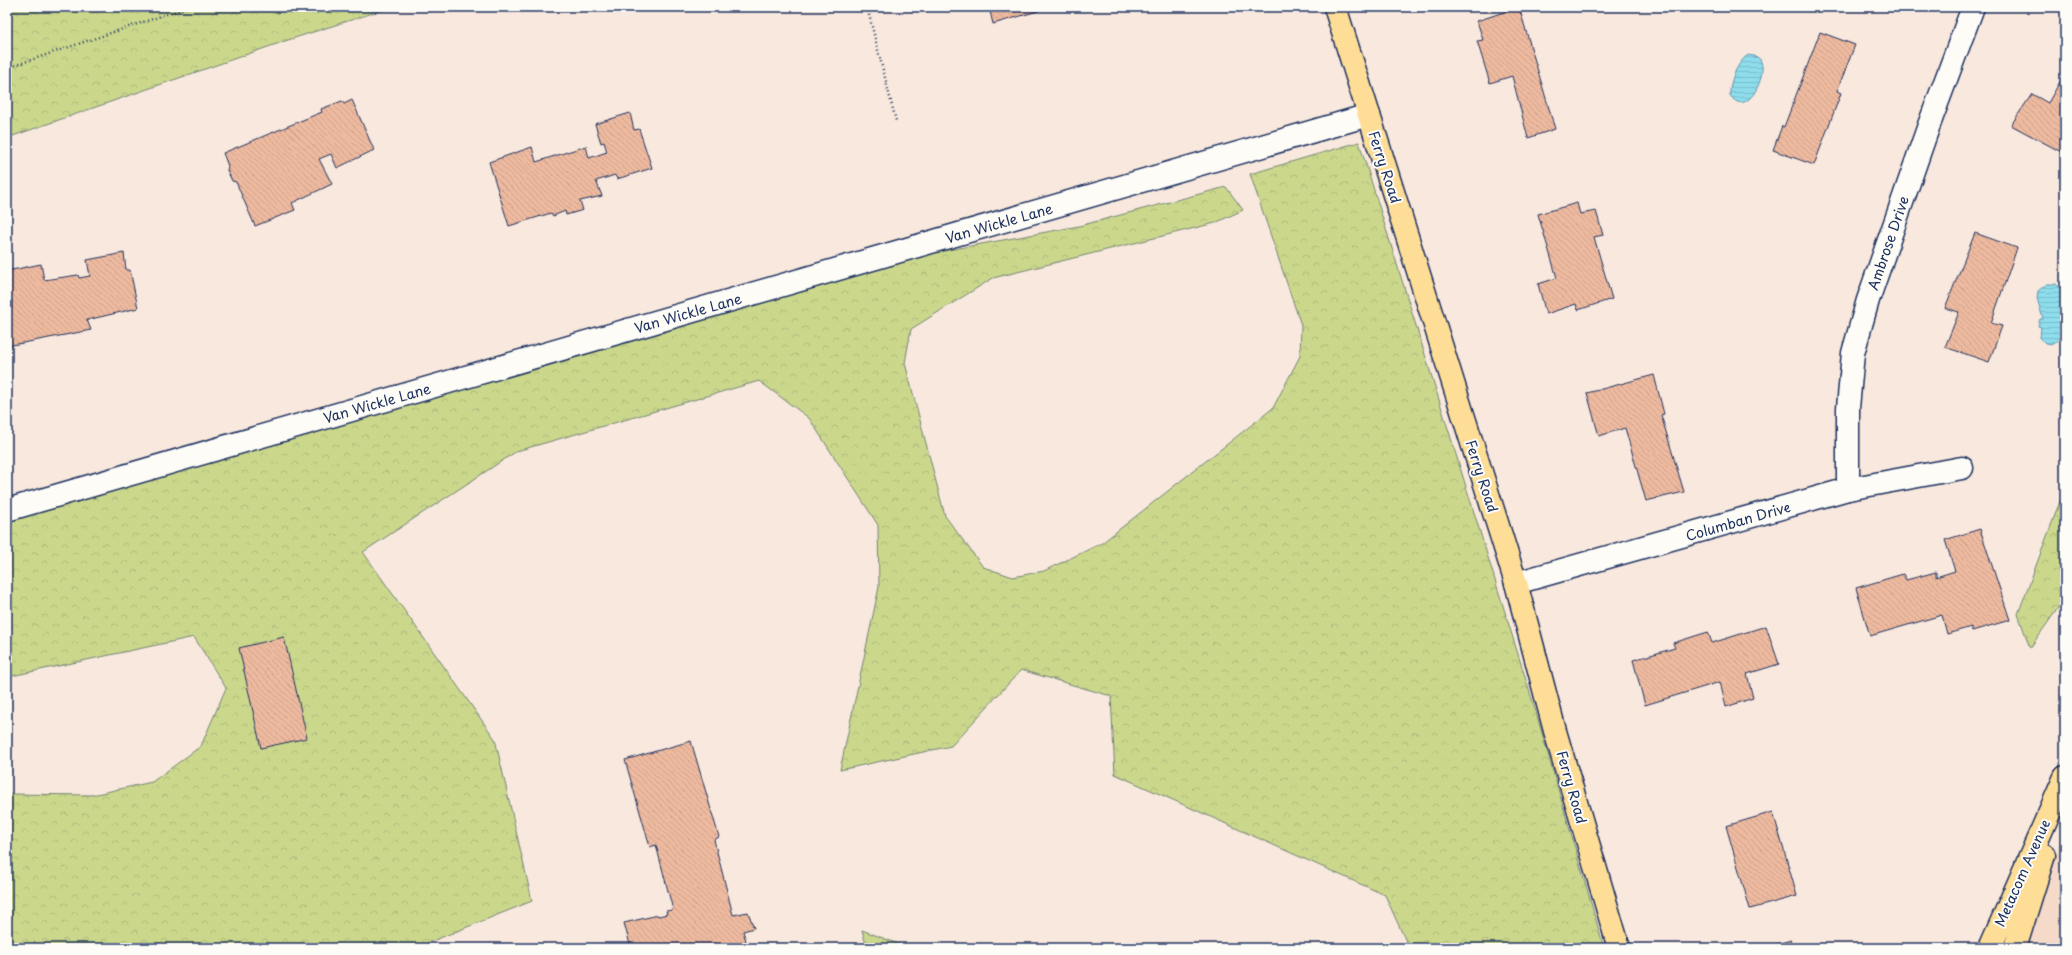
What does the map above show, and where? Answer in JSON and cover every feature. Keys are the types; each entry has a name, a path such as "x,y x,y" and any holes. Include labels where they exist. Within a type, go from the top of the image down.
{"main road":[{"name":"Ferry Road","path":"1335,7 1516,583 1555,731 1619,948"},
{"name":"Metacom Avenue","path":"1990,948 2065,777"},
{"name":"Metacom Avenue","path":"2015,948 2065,788"}],"street":[{"name":"Ambrose Drive","path":"1848,489 1848,408 1854,353 1873,285 1929,125 1973,7"},
{"name":"Van Wickle Lane","path":"7,510 1369,115"},
{"name":"Columban Drive","path":"1516,583 1848,489 1962,468"}],"path":[{"path":"7,68 188,7"},
{"path":"867,7 896,121"}],"shaded area":[{"path":"2065,828 2065,948 2025,948"}],"green space":[{"path":"7,7 392,7 288,40 7,138"},
{"path":"1359,142 1535,709 1604,948 1409,948 1385,895 1115,774 1111,696 1021,670 951,746 840,770 879,587 878,525 809,418 759,381 517,451 363,552 495,739 532,901 415,948 7,948 7,794 92,795 152,782 201,746 226,688 194,637 7,677 7,508 927,254 1079,226 1226,187 1243,210 1215,223 993,278 911,329 905,363 945,516 983,567 1013,577 1044,571 1102,543 1273,408 1300,356 1301,325 1250,174"},
{"path":"2065,488 2065,598 2030,648 2018,614"},
{"path":"862,930 909,948 867,948"}],"water":[{"path":"1748,55 1757,57 1761,62 1762,70 1760,80 1751,97 1744,102 1737,102 1730,95 1731,85 1734,73 1740,63"},
{"path":"2047,284 2056,284 2064,294 2067,306 2065,322 2060,337 2050,345 2040,339 2041,327 2038,326 2040,319 2043,319 2037,298 2038,291"}],"building":[{"path":"989,7 1037,7 1038,11 993,24"},
{"path":"1170,7 1182,7 1171,10"},
{"path":"1519,7 1555,129 1528,138 1512,76 1490,83 1477,41 1483,40 1477,21"},
{"path":"1820,32 1855,45 1837,91 1841,93 1814,165 1773,150 1782,126 1784,127"},
{"path":"2065,73 2065,154 2011,125 2032,94 2048,103"},
{"path":"352,100 374,150 337,168 331,154 319,159 332,184 292,203 295,210 255,226 236,182 232,181 227,170 228,166 223,153 322,112 321,109 342,101 344,104"},
{"path":"630,113 634,130 639,129 652,168 617,179 615,175 596,181 602,196 580,201 583,210 566,215 565,211 553,216 551,213 509,226 489,162 532,147 536,162 586,146 589,158 607,152 604,142 601,143 595,124"},
{"path":"1577,203 1580,214 1596,211 1603,235 1594,237 1612,299 1578,310 1576,304 1546,314 1538,284 1557,278 1538,214"},
{"path":"1975,233 2017,248 1991,323 2002,326 1989,362 1945,347 1959,312 1945,308"},
{"path":"124,253 126,270 130,270 138,308 87,320 91,330 7,346 7,271 41,264 44,280 78,275 79,278 90,276 87,260"},
{"path":"1654,375 1664,414 1661,415 1684,492 1646,501 1625,428 1599,436 1587,393"},
{"path":"1980,529 2010,620 1972,631 1971,627 1947,634 1942,615 1870,636 1856,588 1903,574 1906,580 1936,572 1936,577 1955,571 1945,540"},
{"path":"1766,626 1779,664 1747,674 1753,698 1726,707 1720,682 1645,705 1633,660 1675,648 1673,643 1708,632 1712,643"},
{"path":"284,637 307,738 261,748 239,648"},
{"path":"691,741 719,837 714,840 733,915 748,912 754,928 743,931 748,948 631,948 624,923 667,914 666,911 673,910 656,845 650,847 625,760"},
{"path":"1773,812 1797,896 1750,909 1726,826"},
{"path":"1791,940 1794,948 1763,948"}]}
